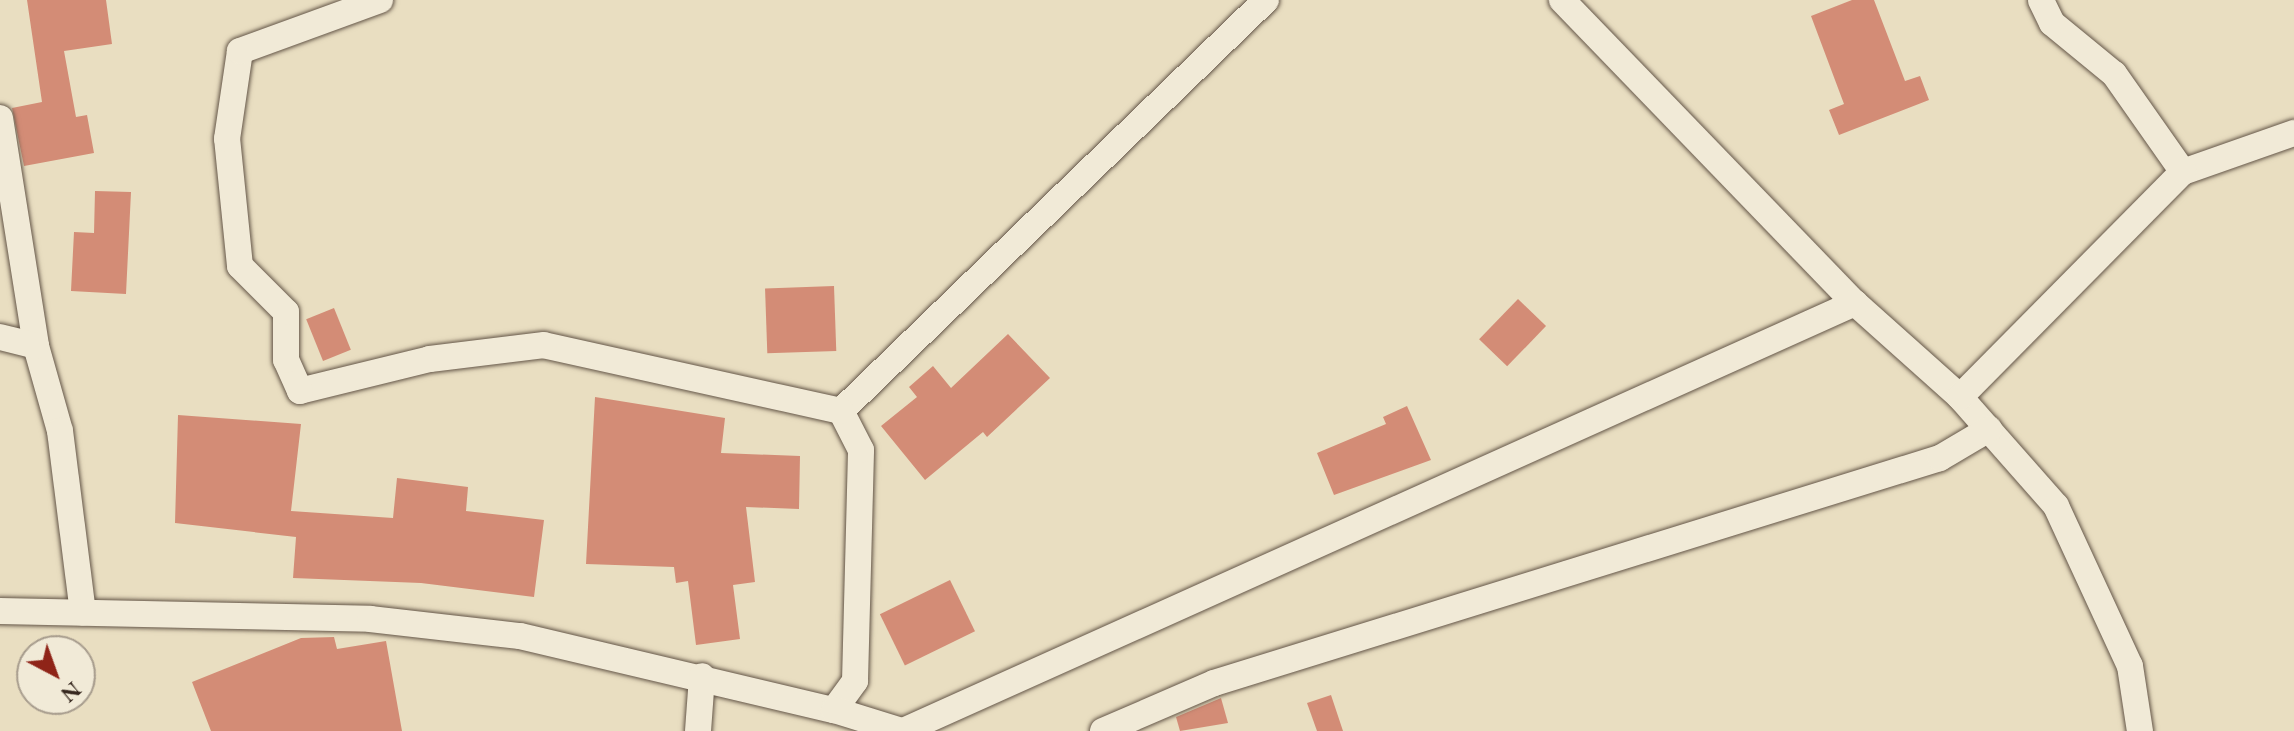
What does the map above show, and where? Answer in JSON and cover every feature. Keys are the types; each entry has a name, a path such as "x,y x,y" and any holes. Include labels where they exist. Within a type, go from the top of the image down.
{"street":[{"path":"380,0 240,51 227,139 240,266 286,312 286,360 300,391 430,359 544,345 841,411"},
{"path":"841,411 1266,0"},
{"path":"1562,0 1855,303 1960,397 2056,506 2130,666 2140,731"},
{"path":"2041,0 2052,23 2114,74 2183,172"},
{"path":"0,118 36,346 60,431 83,613"},
{"path":"1960,397 2183,172 2294,133"},
{"path":"0,611 370,619 520,636 702,676 902,731 1855,303"},
{"path":"0,337 36,346"},
{"path":"834,710 855,681 861,450 841,411"},
{"path":"1103,731 1214,683 1940,458 1989,429"},
{"path":"698,731 702,676"}],"building":[{"path":"27,0 106,0 112,44 64,51 76,117 87,115 94,153 24,166 12,108 42,102"},
{"path":"1852,0 1874,0 1905,81 1920,76 1929,100 1839,135 1829,110 1844,104 1811,16"},
{"path":"95,191 131,192 126,294 71,291 74,232 94,233"},
{"path":"834,286 836,351 767,353 765,288"},
{"path":"1518,299 1546,326 1507,366 1479,339"},
{"path":"334,308 351,350 323,361 306,319"},
{"path":"1008,334 1050,378 987,437 983,432 925,480 881,426 917,397 909,387 933,366 951,388"},
{"path":"595,397 725,418 721,453 800,456 799,509 746,507 755,582 733,585 740,639 696,645 688,581 676,583 674,567 586,564"},
{"path":"1407,406 1431,460 1334,495 1317,453 1386,424 1383,417"},
{"path":"178,415 301,424 291,511 393,518 397,478 468,487 466,511 544,520 534,597 421,583 293,578 296,537 175,523"},
{"path":"950,580 975,631 905,665 880,614"},
{"path":"334,637 337,649 386,641 402,731 211,731 192,682 301,638"},
{"path":"1331,695 1343,731 1317,731 1307,703"},
{"path":"1221,698 1228,723 1180,731 1176,717"}]}
